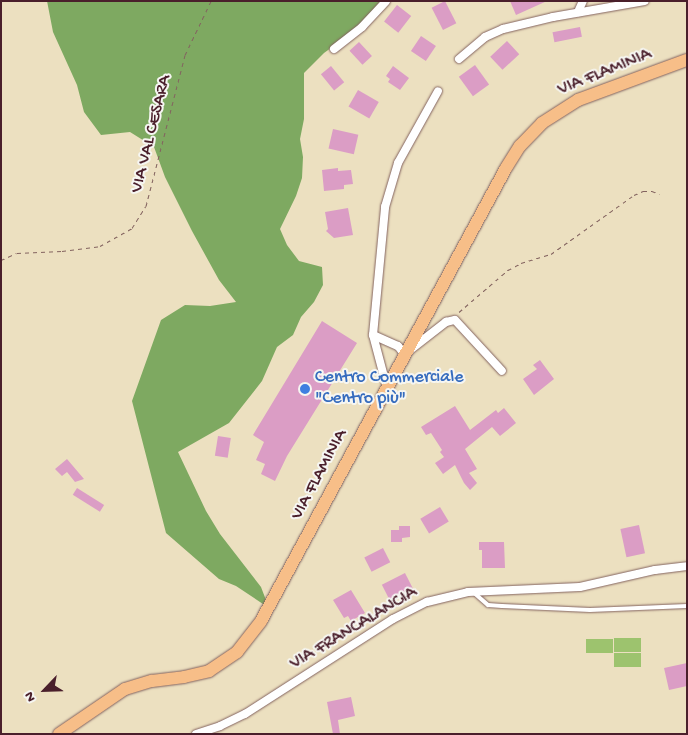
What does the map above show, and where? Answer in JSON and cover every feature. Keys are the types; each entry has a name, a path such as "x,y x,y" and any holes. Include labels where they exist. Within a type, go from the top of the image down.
{"main road":[{"name":"VIA FLAMINIA","path":"59,734 125,689 152,680 184,677 209,671 237,652 261,621 506,168 530,134 549,118 586,96 687,60"}],"street":[{"path":"334,49 362,27 386,1"},
{"path":"578,12 584,1"},
{"path":"459,59 476,43 492,33 578,12 645,1"},
{"path":"387,388 373,335 380,245 388,188 413,133 438,91"},
{"path":"373,335 398,346 406,354 449,320 460,323 502,371"},
{"path":"381,368 387,372 395,373"},
{"name":"VIA FRANCALANCIA","path":"196,734 220,726 253,709 393,619 420,605 452,595 474,592 580,587 655,570 687,566"}],"lane":[{"path":"474,592 488,605 502,606 590,610 687,606"}],"path":[{"name":"VIA VAL CESARA","path":"1,260 17,253 62,251 100,246 132,228 146,206 185,55 210,1"},
{"path":"449,320 508,270 521,263 552,254 634,195 643,191 659,194"}],"green space":[{"path":"47,1 382,1 357,29 324,53 304,73 304,119 300,139 303,157 302,178 296,196 280,229 287,245 299,261 322,267 323,285 314,302 301,317 293,335 277,347 262,381 229,423 178,452 206,511 220,534 261,587 269,608 236,586 219,579 166,533 132,401 161,320 185,305 210,306 236,302 219,280 192,231 165,177 154,147 130,132 101,135 84,112 77,85 53,32"},
{"path":"614,638 641,638 641,652 614,652"},
{"path":"586,639 613,639 613,653 586,653"},
{"path":"614,653 641,653 641,667 614,667"}],"building":[{"path":"445,1 456,23 443,30 432,8"},
{"path":"510,1 547,1 516,15"},
{"path":"397,5 411,16 398,33 384,22"},
{"path":"580,27 582,37 554,42 553,32"},
{"path":"421,36 436,46 426,61 411,51"},
{"path":"507,41 519,54 502,70 490,57"},
{"path":"359,42 372,56 362,65 349,51"},
{"path":"475,65 489,84 473,96 459,77"},
{"path":"331,66 344,82 334,91 321,74"},
{"path":"393,66 409,78 400,90 388,82 390,79 386,76"},
{"path":"358,90 379,102 369,118 348,106"},
{"path":"333,129 358,135 354,154 329,148"},
{"path":"338,168 338,171 351,170 353,184 344,185 344,189 324,191 322,170"},
{"path":"348,208 353,235 334,238 326,231 328,229 325,212"},
{"name":"Centro Commerciale \"Centro più\"","path":"322,321 357,343 287,456 275,481 261,474 265,464 256,460 264,442 253,435"},
{"path":"540,360 554,379 534,395 523,379 537,369 533,365"},
{"path":"455,406 470,430 496,410 498,413 504,408 516,423 500,436 492,427 465,449 477,469 469,473 477,483 470,490 464,483 455,465 443,474 435,463 444,457 440,452 442,450 431,433 426,435 421,427"},
{"path":"218,436 231,438 228,458 215,456"},
{"path":"67,459 84,479 75,482 67,472 62,476 55,469"},
{"path":"77,488 104,505 100,512 73,495"},
{"path":"440,507 449,522 429,533 420,519"},
{"path":"639,525 645,553 626,557 620,529"},
{"path":"399,526 410,526 410,537 402,538 402,542 391,542 391,530 399,530"},
{"path":"479,542 504,542 505,568 482,568 482,550 479,550"},
{"path":"383,548 390,562 372,572 364,558"},
{"path":"405,573 413,589 390,601 382,585"},
{"path":"351,590 365,613 351,621 348,616 344,618 333,600"},
{"path":"687,663 687,686 669,690 664,668"},
{"path":"351,697 355,716 338,720 340,734 333,734 327,702"}],"place":[{"name":"Centro Commerciale \"Centro più\"","path":"305,389"}]}
